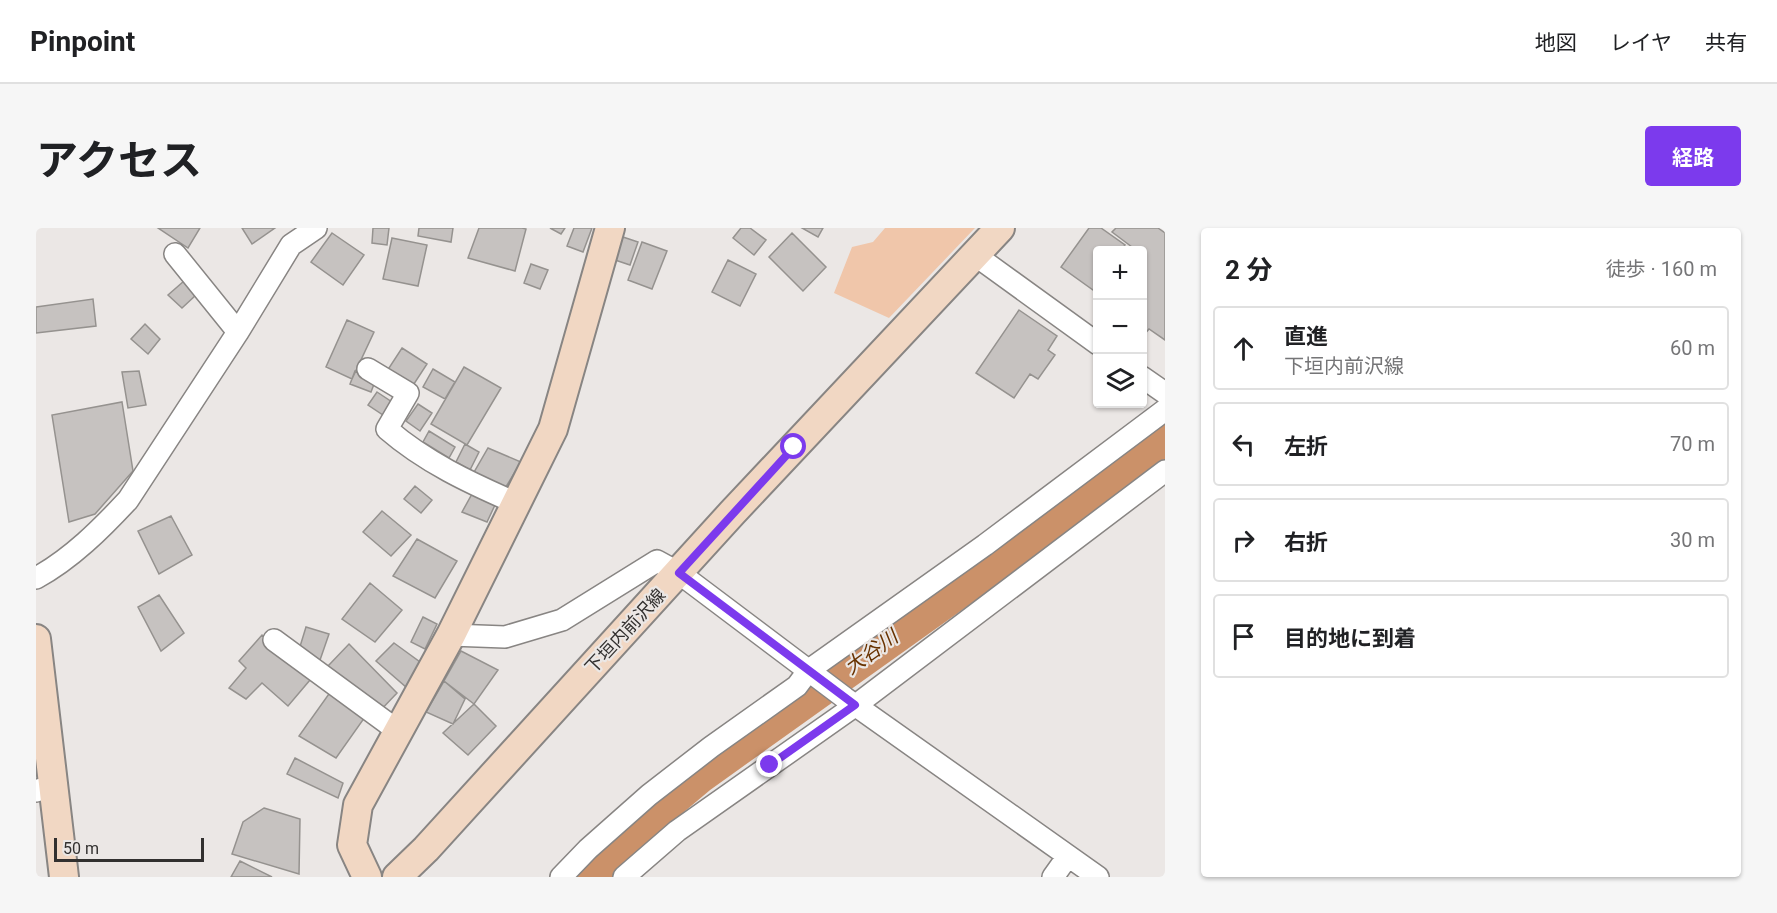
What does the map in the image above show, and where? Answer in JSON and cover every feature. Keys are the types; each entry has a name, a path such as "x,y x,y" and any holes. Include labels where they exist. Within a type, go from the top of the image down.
{"main road":[{"path":"367,877 352,845 358,805 450,635 553,429 610,228"},
{"name":"下垣内前沢線","path":"397,877 426,849 755,488 1000,228"},
{"path":"36,639 45,788 64,877"}],"street":[{"path":"36,578 52,569 106,523 128,500 238,332 291,245 316,228"},
{"path":"175,254 238,332"},
{"path":"975,255 1093,340"},
{"path":"368,369 408,393 387,429 405,445 467,482 516,504"},
{"path":"1147,380 1165,393"},
{"path":"561,877 588,849 648,795 814,674 1165,410"},
{"path":"624,877 677,831 850,701 1165,471"},
{"path":"450,635 505,637 562,620 657,561 679,573 850,701 1098,877"},
{"path":"274,640 398,731"},
{"path":"1053,877 1068,856"}],"shaded area":[{"path":"885,228 975,228 889,318 834,293 852,247 873,242"}],"building":[{"path":"158,228 200,228 188,248"},
{"path":"242,228 275,228 252,244"},
{"path":"373,228 389,228 387,245 372,243"},
{"path":"419,228 453,228 451,242 418,236"},
{"path":"479,228 526,229 515,271 468,258"},
{"path":"550,228 565,228 561,234"},
{"path":"574,228 592,228 583,252 567,246"},
{"path":"741,228 750,228 766,240 754,255 733,238"},
{"path":"802,228 823,228 818,237"},
{"path":"1089,228 1101,228 1125,245 1093,246 1093,290 1061,267"},
{"path":"1116,228 1158,228 1165,233 1165,340 1149,329 1147,331 1147,246 1131,246 1112,232"},
{"path":"332,233 364,255 343,285 311,262"},
{"path":"792,233 826,267 803,291 769,257"},
{"path":"623,237 638,242 630,265 615,260"},
{"path":"392,238 427,245 418,286 383,279"},
{"path":"642,242 667,251 652,289 628,280"},
{"path":"728,260 756,274 740,306 712,292"},
{"path":"531,264 548,270 540,289 524,283"},
{"path":"184,281 196,295 182,308 168,295"},
{"path":"93,299 96,326 36,333 36,307"},
{"path":"1019,310 1057,336 1048,350 1055,355 1038,379 1030,374 1014,398 976,373"},
{"path":"347,320 374,332 352,379 326,367"},
{"path":"145,324 160,339 148,354 131,339"},
{"path":"402,348 427,364 412,387 387,371"},
{"path":"464,367 501,388 467,445 431,424"},
{"path":"433,369 455,382 445,399 423,387"},
{"path":"139,371 146,405 128,408 122,372"},
{"path":"355,371 376,379 371,392 350,384"},
{"path":"377,392 395,404 386,417 368,405"},
{"path":"122,402 133,471 95,514 69,522 52,415"},
{"path":"418,404 432,413 420,431 406,421"},
{"path":"429,431 455,447 449,458 423,442"},
{"path":"465,444 479,452 470,470 456,462"},
{"path":"488,448 521,462 504,490 473,474"},
{"path":"415,486 432,500 421,513 404,499"},
{"path":"472,494 495,505 487,522 462,512"},
{"path":"382,511 411,535 391,556 363,532"},
{"path":"171,516 192,555 159,574 138,531"},
{"path":"417,539 457,561 435,598 393,576"},
{"path":"370,583 402,610 375,642 342,619"},
{"path":"159,595 184,633 161,651 138,607"},
{"path":"423,617 437,624 425,649 411,642"},
{"path":"306,627 329,634 319,663 298,653"},
{"path":"262,635 310,680 288,706 262,683 246,699 229,688 246,668 239,661"},
{"path":"394,643 420,662 406,687 376,661"},
{"path":"349,644 397,693 377,714 328,666"},
{"path":"461,651 498,670 474,704 444,681"},
{"path":"444,681 465,699 453,724 426,712"},
{"path":"331,691 365,717 336,758 299,736"},
{"path":"474,704 496,726 468,755 443,733"},
{"path":"295,758 343,783 338,798 287,774"},
{"path":"264,808 300,819 299,874 232,854 243,822"},
{"path":"240,861 272,877 231,877"}],"waterway":[{"name":"大谷川","path":"588,877 618,844 700,775 987,570 1165,439"}],"route":[{"path":"770,765 855,705 679,573 794,447"}]}
